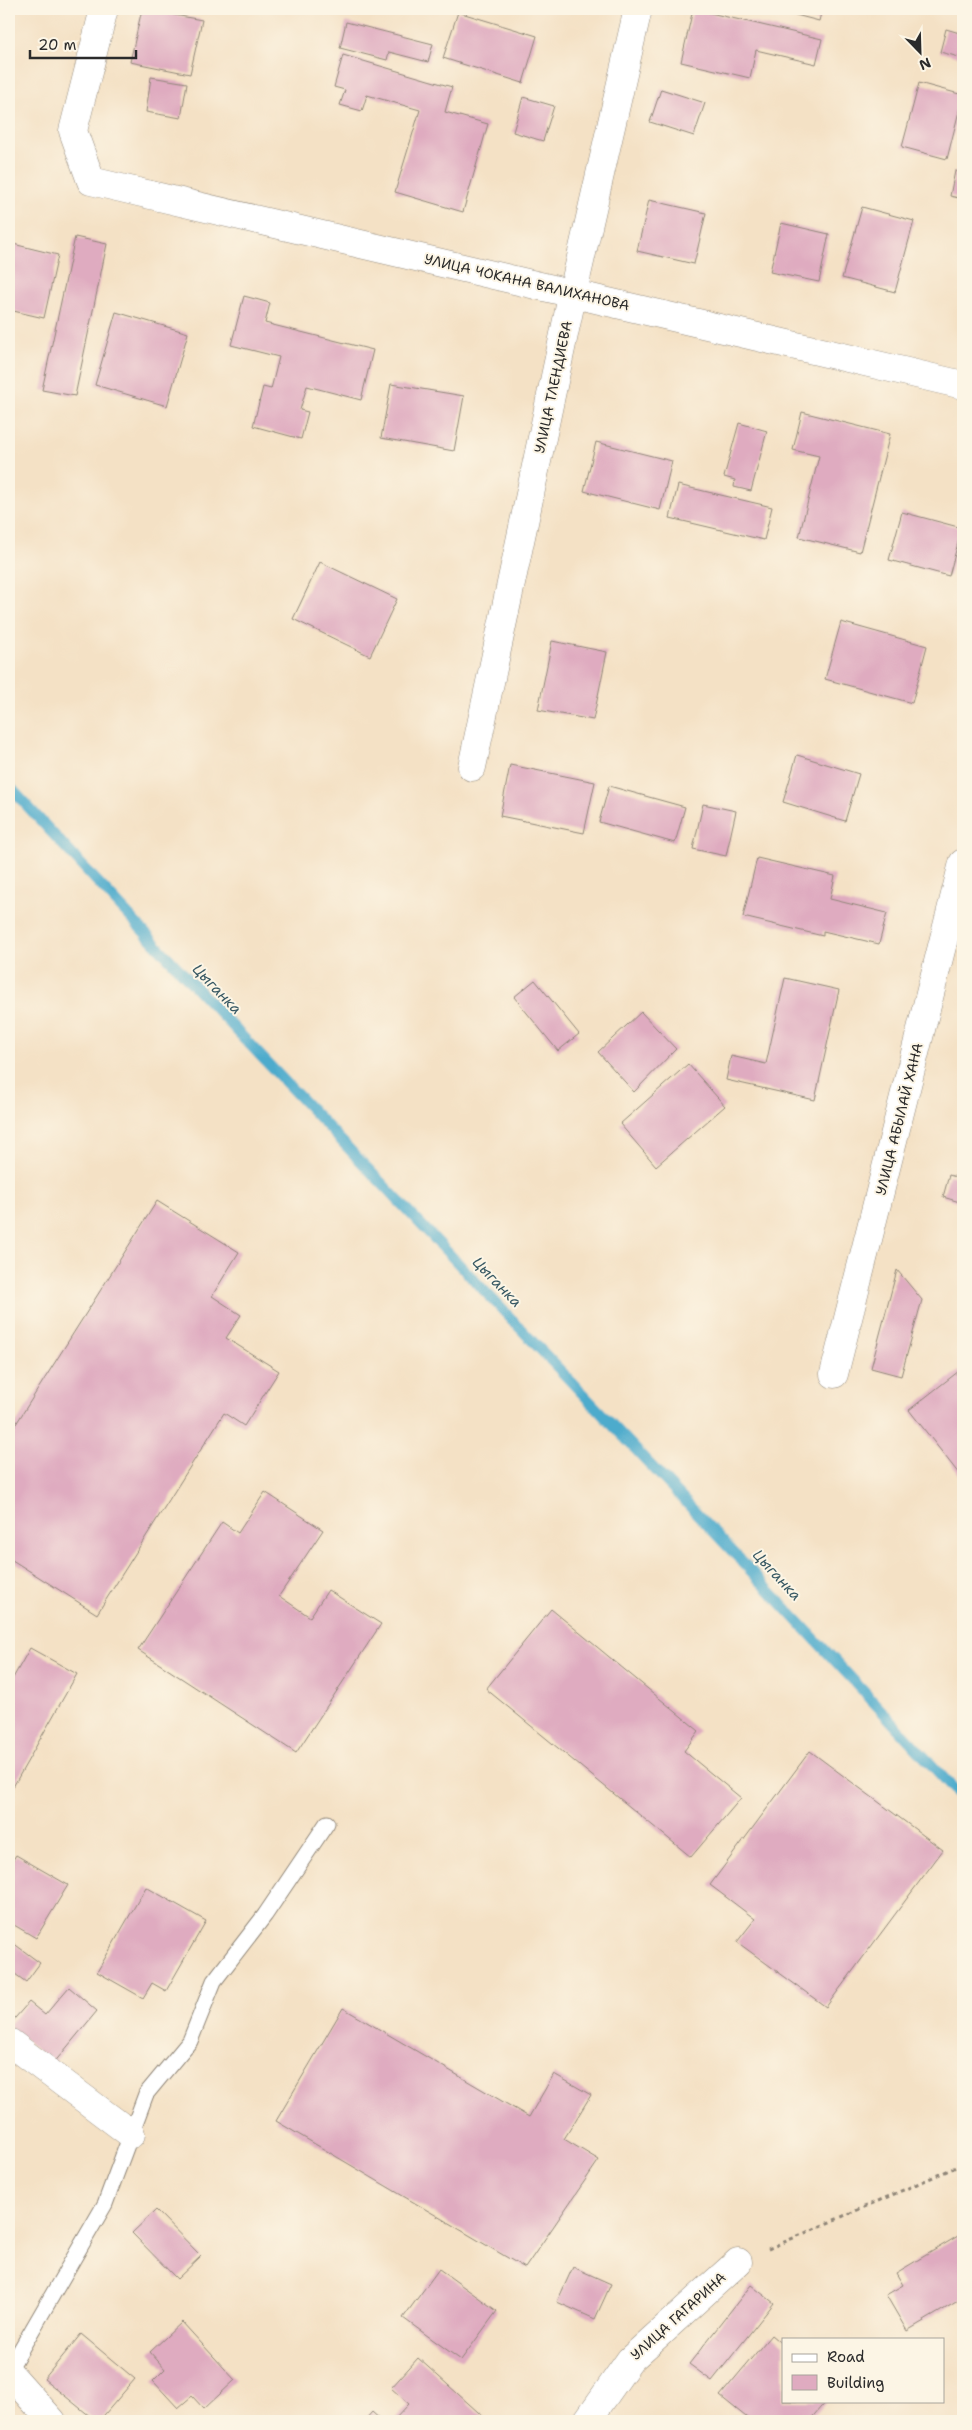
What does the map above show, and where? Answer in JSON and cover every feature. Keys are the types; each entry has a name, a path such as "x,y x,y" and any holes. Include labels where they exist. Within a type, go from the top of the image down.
{"street":[{"name":"УЛИЦА ЧОКАНА ВАЛИХАНОВА","path":"104,9 73,131 91,181 573,292 963,385"},
{"name":"УЛИЦА ТЛЕНДИЕВА","path":"472,767 573,292 638,9"},
{"name":"УЛИЦА АБЫЛАЙ ХАНА","path":"834,1374 963,863"},
{"path":"9,2042 131,2134"},
{"name":"УЛИЦА ГАГАРИНА","path":"587,2421 630,2360 738,2262"},
{"path":"9,2372 52,2421"}],"lane":[{"path":"9,2372 105,2204 146,2094 190,2041 214,1981 265,1915 327,1823"}],"path":[{"path":"738,2262 963,2164"}],"building":[{"path":"142,9 202,20 190,74 130,62"},
{"path":"693,9 822,39 816,64 756,50 750,78 681,62"},
{"path":"773,9 822,9 819,21"},
{"path":"458,12 537,36 523,83 443,58"},
{"path":"346,22 433,44 428,62 389,52 387,60 340,48"},
{"path":"946,29 963,34 963,58 940,52"},
{"path":"343,55 452,87 445,112 488,124 463,212 395,192 420,110 367,95 362,111 340,105 345,90 334,87"},
{"path":"151,77 187,83 181,118 146,112"},
{"path":"919,83 963,95 947,159 902,147"},
{"path":"661,89 705,103 694,136 650,122"},
{"path":"523,97 554,106 543,141 513,132"},
{"path":"955,171 963,172 963,199 950,196"},
{"path":"649,200 706,213 694,264 637,251"},
{"path":"862,207 914,221 895,292 842,278"},
{"path":"781,223 829,234 819,282 770,272"},
{"path":"75,237 107,244 75,396 42,390"},
{"path":"9,243 58,255 44,318 9,310"},
{"path":"244,296 270,303 265,323 373,350 361,400 307,386 300,410 308,412 301,439 253,426 263,387 271,389 279,357 231,345"},
{"path":"116,312 188,333 167,406 95,385"},
{"path":"391,384 464,396 454,451 381,438"},
{"path":"802,412 890,434 860,552 799,537 819,456 793,450"},
{"path":"739,423 767,431 751,491 734,487 735,480 724,477"},
{"path":"596,442 672,461 660,510 584,491"},
{"path":"678,485 772,507 764,540 670,518"},
{"path":"902,512 962,528 949,576 889,560"},
{"path":"320,562 397,599 370,656 293,619"},
{"path":"841,622 927,646 912,703 825,679"},
{"path":"552,641 607,652 593,720 538,710"},
{"path":"797,755 859,774 845,821 783,802"},
{"path":"510,765 595,782 584,833 500,816"},
{"path":"609,786 685,807 675,843 599,822"},
{"path":"703,804 736,811 726,856 693,849"},
{"path":"757,858 835,876 830,899 887,913 879,944 823,931 823,936 743,917"},
{"path":"785,978 839,990 815,1100 726,1080 731,1056 766,1064"},
{"path":"535,980 579,1034 558,1051 514,997"},
{"path":"641,1012 676,1049 634,1092 598,1052"},
{"path":"688,1064 725,1106 656,1166 620,1124"},
{"path":"949,1175 963,1179 963,1203 943,1197"},
{"path":"157,1201 239,1252 212,1296 241,1315 226,1338 279,1371 244,1426 224,1413 97,1614 9,1558 9,1435"},
{"path":"897,1270 922,1300 901,1376 871,1368"},
{"path":"959,1371 963,1377 963,1479 909,1410"},
{"path":"265,1492 323,1530 279,1596 310,1617 328,1590 381,1624 296,1753 138,1650 222,1522 238,1533"},
{"path":"551,1609 699,1731 684,1751 741,1798 691,1857 486,1689"},
{"path":"30,1648 77,1674 9,1794 9,1685"},
{"path":"810,1751 943,1850 826,2007 737,1942 755,1919 710,1885"},
{"path":"16,1855 68,1885 36,1938 9,1922 9,1866"},
{"path":"146,1887 206,1921 166,1991 152,1983 143,1998 97,1972"},
{"path":"9,1940 40,1963 26,1982 15,1974 9,1983"},
{"path":"69,1987 97,2011 53,2064 9,2025 29,2002 45,2015"},
{"path":"343,2008 529,2117 554,2074 591,2095 564,2139 599,2160 525,2268 276,2121"},
{"path":"156,2210 201,2256 177,2279 132,2233"},
{"path":"963,2233 963,2298 907,2331 886,2295 903,2285 896,2273"},
{"path":"573,2267 611,2284 595,2319 557,2302"},
{"path":"439,2269 497,2311 461,2360 403,2318"},
{"path":"751,2285 774,2303 712,2381 689,2364"},
{"path":"182,2322 235,2380 204,2409 192,2396 178,2408 153,2381 165,2369 150,2352"},
{"path":"81,2334 135,2379 99,2421 96,2421 44,2379"},
{"path":"771,2335 782,2344 782,2402 825,2402 809,2421 751,2421 720,2396"},
{"path":"418,2358 488,2421 393,2421 409,2404 391,2388"},
{"path":"372,2412 382,2421 364,2421"}],"waterway":[{"name":"Цыганка","path":"9,786 127,914 726,1545 963,1799"}]}
